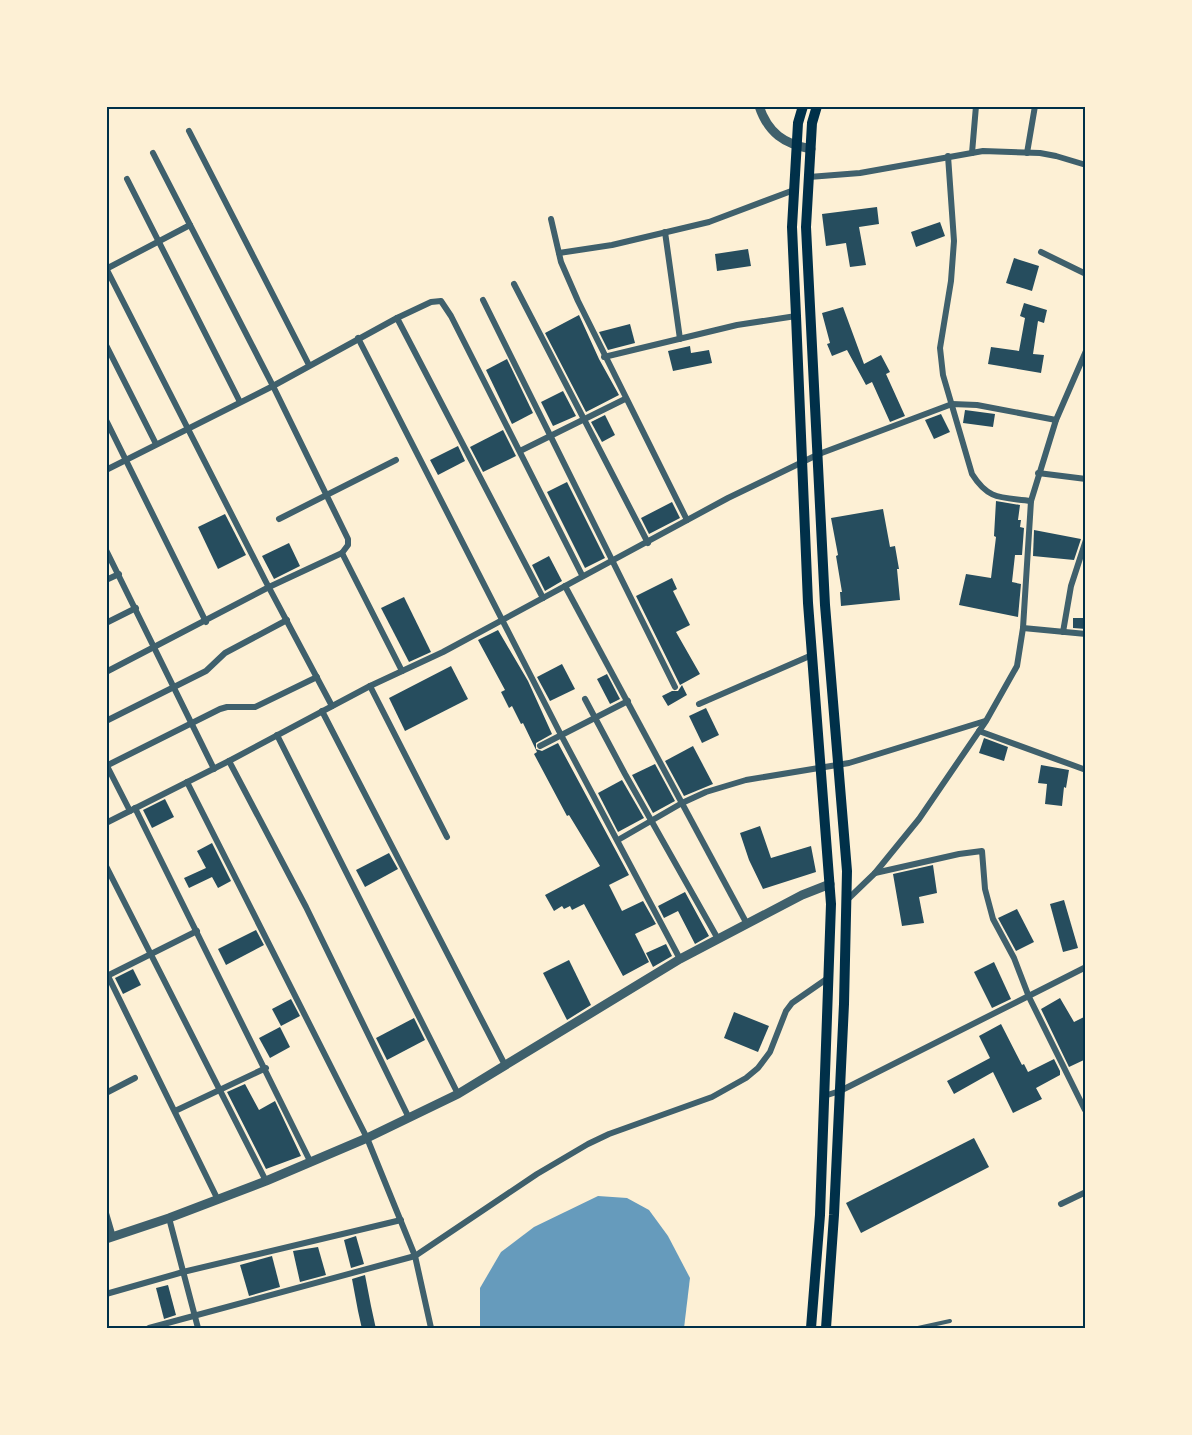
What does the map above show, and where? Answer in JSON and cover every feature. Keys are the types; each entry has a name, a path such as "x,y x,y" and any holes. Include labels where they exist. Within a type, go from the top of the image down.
{"main road":[{"path":"803,106 798,123 792,227 808,603 830,884 820,1215 811,1329"},
{"path":"817,106 812,123 806,227 825,605 847,871 840,1090 826,1329"}],"street":[{"path":"759,106 775,135 797,146 811,149"},
{"path":"972,153 976,106"},
{"path":"1027,153 1035,106"},
{"path":"189,131 309,365"},
{"path":"809,177 860,172 948,156 997,151 1056,156 1086,165"},
{"path":"106,672 206,622 269,587 342,552 348,544 348,539 273,386 153,153"},
{"path":"948,156 954,241 951,281 940,348 943,375 972,474 982,489 993,496 1031,501"},
{"path":"127,179 240,402"},
{"path":"559,253 612,244 709,222 794,190"},
{"path":"551,219 565,273 604,357 687,520"},
{"path":"190,225 107,268 332,706"},
{"path":"665,232 680,339"},
{"path":"1041,252 1086,274"},
{"path":"514,284 648,543"},
{"path":"106,470 273,386 358,338 437,300 446,306 582,575"},
{"path":"483,300 675,687"},
{"path":"604,357 737,325 796,316"},
{"path":"397,318 543,598"},
{"path":"358,338 561,735 680,959"},
{"path":"106,345 156,444"},
{"path":"846,900 875,873 919,819 980,731 1017,666 1023,628 1031,501 1056,420 1086,351"},
{"path":"520,451 625,399"},
{"path":"106,823 214,769 370,686 503,621 582,575 819,454 952,404 977,405 1056,420"},
{"path":"106,420 206,622"},
{"path":"279,519 396,460"},
{"path":"1038,473 1086,479"},
{"path":"1063,632 1071,586 1086,540"},
{"path":"106,550 214,769"},
{"path":"342,552 402,671"},
{"path":"106,580 119,574"},
{"path":"566,586 747,924"},
{"path":"106,623 136,608"},
{"path":"106,721 206,671 237,645 286,620"},
{"path":"1023,628 1086,634"},
{"path":"699,704 812,655"},
{"path":"312,1163 197,931 107,766 227,707 255,708 316,677"},
{"path":"370,686 447,837"},
{"path":"585,699 718,939"},
{"path":"540,746 628,701"},
{"path":"322,711 505,1065"},
{"path":"618,840 682,803 724,786 838,765 986,721"},
{"path":"980,731 1086,770"},
{"path":"277,735 458,1094"},
{"path":"229,761 306,907 409,1118"},
{"path":"187,783 368,1138 415,1256 431,1329"},
{"path":"875,873 958,854 982,851 989,909 1014,958 1029,997 1085,1110"},
{"path":"106,866 266,1181"},
{"path":"106,1213 110,1238 218,1200 368,1138 458,1094 680,959 814,889 830,884"},
{"path":"197,931 107,975 218,1200"},
{"path":"824,1096 1086,967"},
{"path":"149,1329 415,1256 537,1174 588,1144 609,1134 712,1097 746,1078 758,1068 770,1052 777,1030 792,1003 828,978"},
{"path":"175,1111 266,1068"},
{"path":"106,1093 135,1078"},
{"path":"1062,1204 1086,1192"},
{"path":"169,1218 198,1329"},
{"path":"106,1294 183,1272 401,1220"}],"lane":[{"path":"918,1329 950,1322"}],"water":[{"path":"598,1196 627,1198 649,1210 668,1236 690,1278 684,1328 480,1328 480,1288 501,1252 534,1227"}],"building":[{"path":"877,207 879,224 859,227 866,265 850,267 846,243 826,246 822,214"},
{"path":"940,222 945,236 916,247 911,232"},
{"path":"748,249 751,266 717,271 715,254"},
{"path":"1014,258 1039,266 1032,291 1006,283"},
{"path":"1024,303 1047,310 1044,323 1038,321 1033,354 1044,355 1041,373 988,364 991,347 1019,351 1025,318 1020,316"},
{"path":"843,307 864,364 881,355 890,372 886,374 905,416 890,422 872,382 866,385 847,350 832,356 827,344 830,343 822,313"},
{"path":"579,315 619,395 586,412 545,333"},
{"path":"630,324 635,343 608,350 599,332"},
{"path":"690,346 691,353 709,350 712,363 673,371 668,351"},
{"path":"507,359 533,413 512,424 486,370"},
{"path":"563,391 576,416 553,426 541,402"},
{"path":"965,410 995,414 993,427 963,423"},
{"path":"941,414 950,432 934,439 925,420"},
{"path":"605,415 615,435 602,442 591,422"},
{"path":"503,430 516,456 483,472 470,447"},
{"path":"458,446 465,461 438,475 430,460"},
{"path":"567,482 605,558 585,568 547,492"},
{"path":"996,501 1020,505 1018,520 1021,520 1020,527 1024,528 1022,555 1015,555 1012,582 1021,584 1018,617 959,605 966,574 991,578 996,537 994,536"},
{"path":"672,502 680,518 649,534 641,518"},
{"path":"883,509 890,547 895,546 899,569 897,569 900,600 841,606 840,592 842,592 836,556 838,555 831,518"},
{"path":"225,514 246,555 218,569 198,527"},
{"path":"1034,530 1081,539 1074,560 1033,556"},
{"path":"289,543 300,566 274,579 262,556"},
{"path":"549,556 562,581 545,591 532,565"},
{"path":"672,578 677,589 673,591 690,625 676,632 700,674 680,685 636,596"},
{"path":"404,597 431,652 409,662 381,608"},
{"path":"1073,618 1086,618 1086,629 1073,628"},
{"path":"498,630 528,681 552,734 536,743 536,749 542,751 558,743 629,875 609,885 622,911 643,901 656,924 635,934 649,962 623,976 584,904 572,910 570,906 564,909 562,906 554,911 545,895 600,866 569,815 567,816 534,754 537,752 523,723 521,724 512,706 509,708 501,692 505,690 478,640"},
{"path":"562,664 575,689 550,701 537,677"},
{"path":"451,666 468,699 405,731 389,698"},
{"path":"607,674 620,699 610,704 597,679"},
{"path":"682,685 687,695 668,706 662,696 678,691"},
{"path":"706,708 719,735 702,743 689,716"},
{"path":"984,738 1008,747 1004,761 979,753"},
{"path":"693,746 713,784 684,796 665,761"},
{"path":"655,764 675,801 653,813 632,775"},
{"path":"1041,765 1069,770 1062,806 1045,804 1047,784 1038,783"},
{"path":"622,780 644,818 618,832 598,793"},
{"path":"165,799 174,817 152,828 143,810"},
{"path":"760,826 771,858 811,846 816,872 763,889 749,860 740,833"},
{"path":"212,843 231,881 218,888 212,877 189,888 184,878 206,868 197,851"},
{"path":"389,853 398,869 365,887 356,870"},
{"path":"933,865 937,893 919,897 924,923 902,926 893,874"},
{"path":"685,892 709,936 695,944 678,911 664,918 658,906"},
{"path":"1064,900 1078,948 1063,952 1050,904"},
{"path":"1017,909 1034,942 1016,951 998,918"},
{"path":"256,930 264,945 226,965 218,949"},
{"path":"666,944 672,956 653,967 646,953"},
{"path":"569,960 591,1005 567,1020 543,973"},
{"path":"994,962 1011,999 992,1008 974,972"},
{"path":"133,969 141,985 123,994 115,978"},
{"path":"1060,998 1074,1022 1086,1016 1086,1059 1069,1067 1041,1009"},
{"path":"291,999 300,1016 281,1026 272,1009"},
{"path":"734,1012 769,1026 758,1052 724,1038"},
{"path":"414,1018 425,1040 387,1060 376,1038"},
{"path":"1001,1024 1028,1072 1054,1059 1060,1071 1060,1075 1036,1088 1042,1099 1013,1113 993,1072 954,1094 947,1081 990,1058 979,1036"},
{"path":"280,1027 290,1047 270,1058 259,1038"},
{"path":"245,1084 259,1110 275,1101 301,1156 266,1169 227,1092"},
{"path":"974,1138 989,1167 861,1233 846,1203"},
{"path":"356,1236 364,1264 351,1268 344,1240"},
{"path":"318,1247 326,1275 300,1282 293,1251"},
{"path":"272,1256 280,1287 249,1296 240,1265"},
{"path":"365,1275 376,1329 362,1329 358,1311 352,1279"},
{"path":"168,1285 176,1315 164,1319 156,1288"}]}
